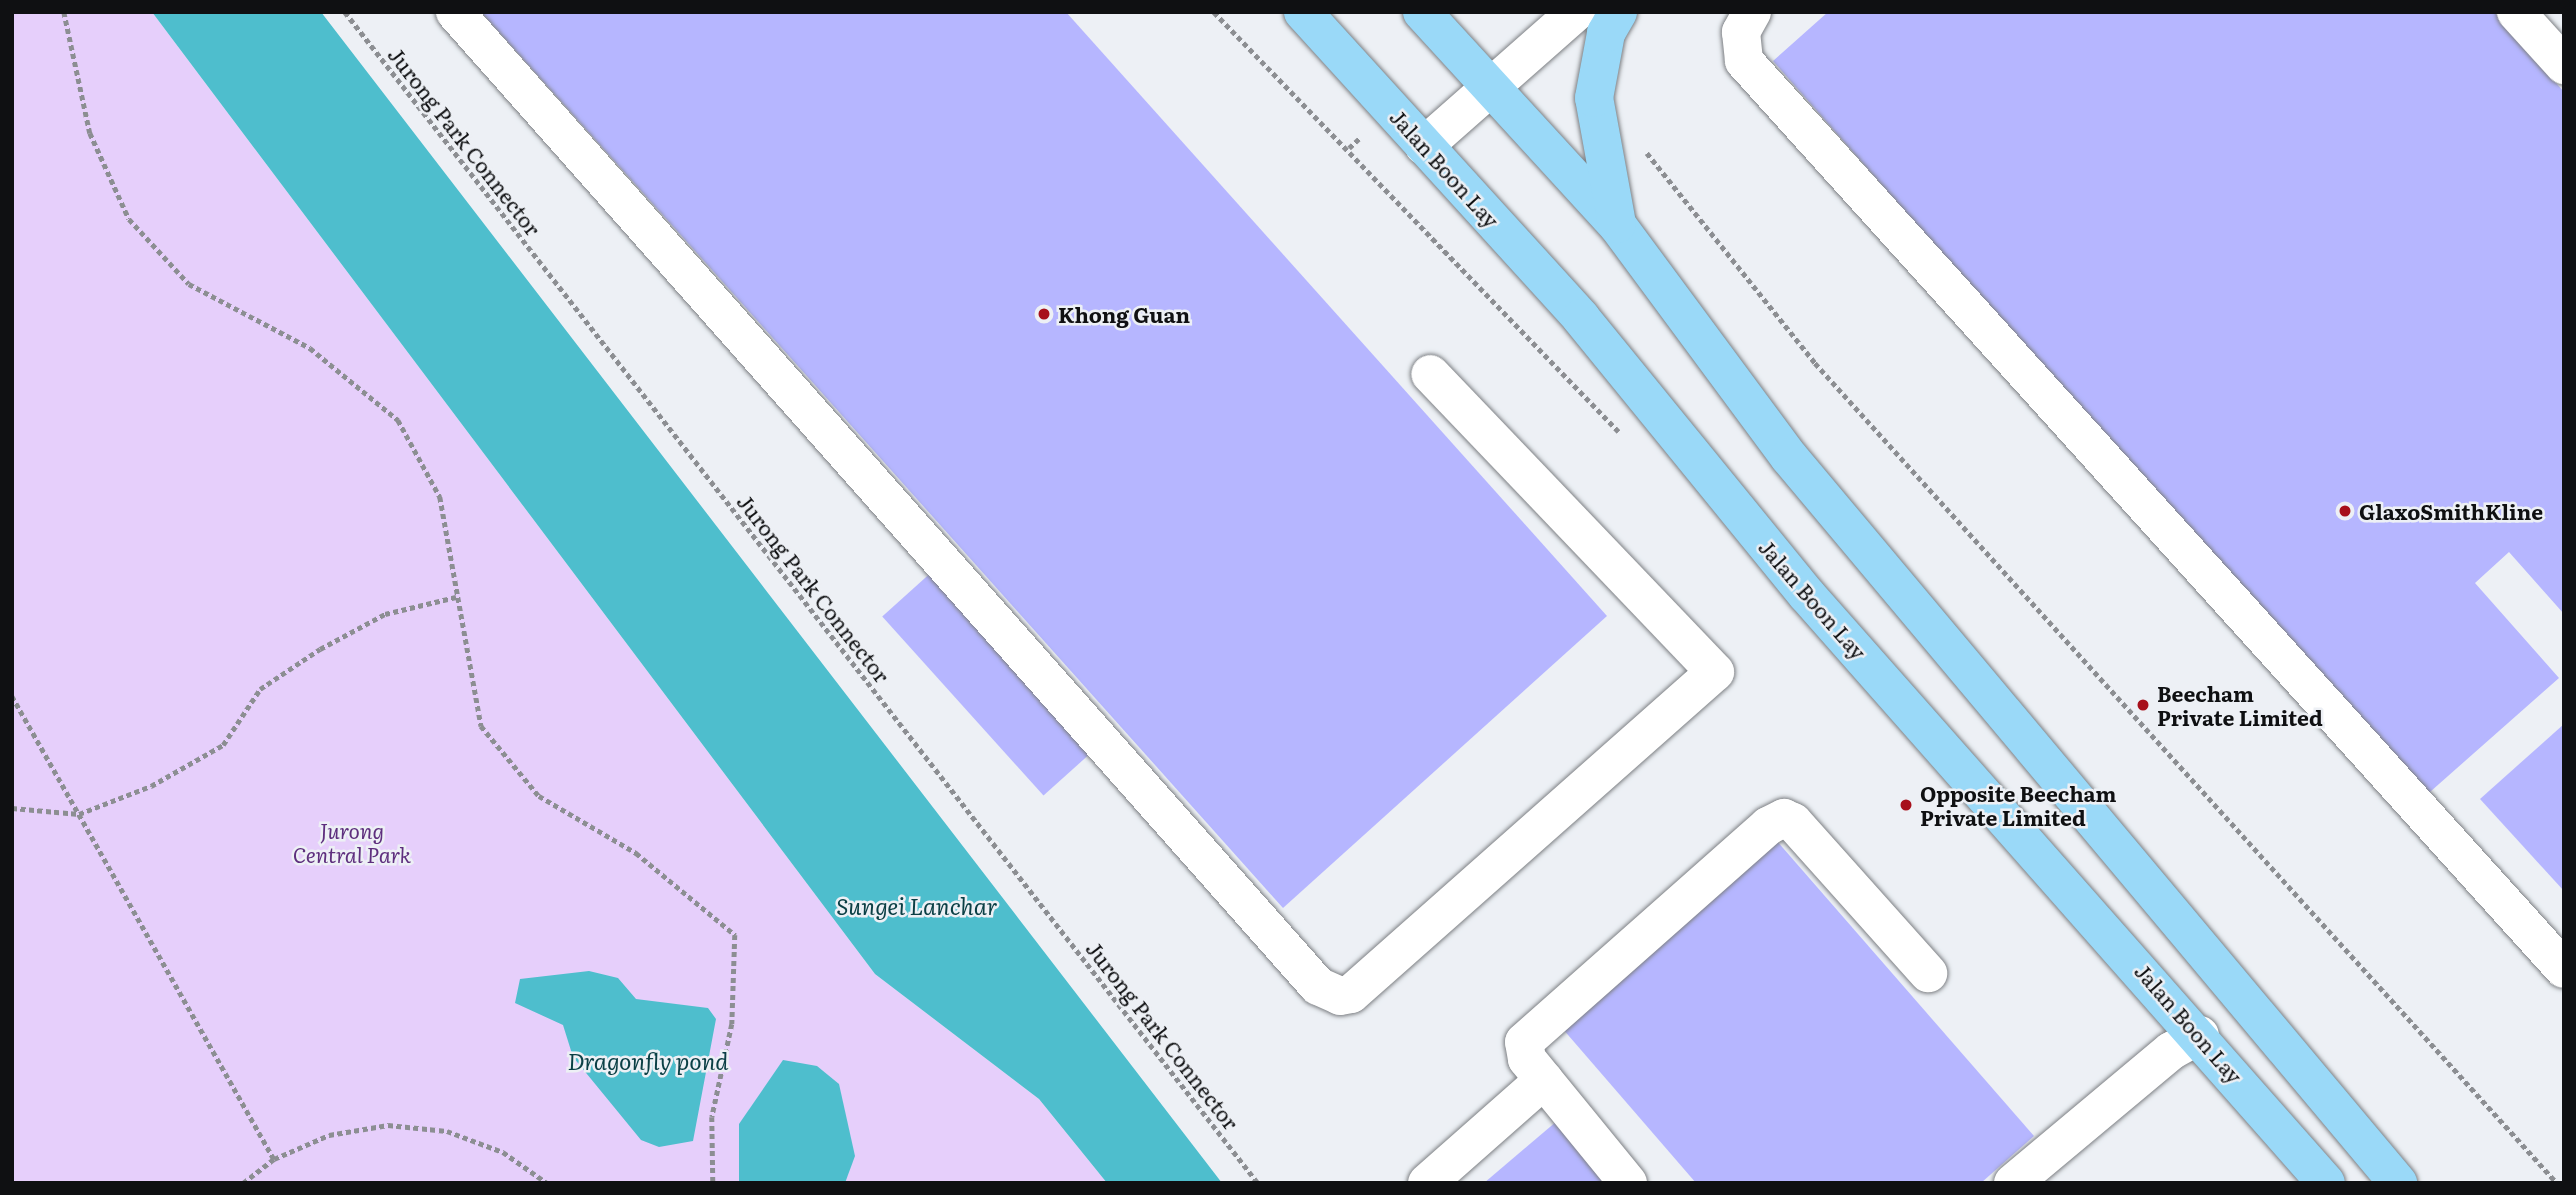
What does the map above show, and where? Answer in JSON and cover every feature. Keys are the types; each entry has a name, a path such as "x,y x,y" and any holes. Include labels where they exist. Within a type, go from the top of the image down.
{"main road":[{"name":"Jalan Boon Lay","path":"1303,12 1581,318 1807,595 2200,1035 2326,1183"},
{"path":"1422,12 1618,226 1789,457 2398,1183"},
{"path":"1618,12 1606,33 1594,98 1618,226"}],"street":[{"path":"455,12 1318,986 1340,996 1351,994 1715,672 1430,374"},
{"path":"1424,146 1576,12"},
{"path":"1752,12 1741,32 1744,61 2564,969"},
{"path":"2516,12 2564,65"},
{"path":"1628,1183 1544,1080 1523,1050 1529,1035 1778,819 1798,827 1928,974"},
{"path":"2012,1183 2171,1051 2200,1035"},
{"path":"1427,1183 1544,1080"}],"path":[{"path":"64,12 90,133 129,219 189,284 310,348 398,421 440,497 481,726 540,796 636,853 735,935 732,1024 712,1117 713,1183"},
{"name":"Jurong Park Connector","path":"345,12 1258,1183"},
{"path":"1214,12 1349,148"},
{"path":"1643,148 1815,363 2557,1183"},
{"path":"12,808 79,814 151,786 223,745 260,689 320,649 385,614 456,597"},
{"path":"12,696 274,1158"},
{"path":"243,1183 274,1158 329,1135 388,1125 459,1136 503,1152 547,1183"}],"green space":[{"name":"Jurong Central Park","path":"12,12 152,12 875,974 1039,1099 1107,1183 12,1183"}],"water":[{"name":"Sungei Lanchar","path":"152,12 321,12 1222,1183 1107,1183 1039,1099 875,974"},
{"name":"Dragonfly pond","path":"589,971 618,978 636,999 708,1008 716,1019 693,1141 659,1147 641,1140 573,1057 563,1025 515,1003 520,979"},
{"name":"Dragonfly pond","path":"783,1060 817,1066 839,1084 855,1156 845,1183 739,1183 739,1124"}],"building":[{"name":"Khong Guan","path":"481,12 1066,12 1607,616 1283,908"},
{"name":"GlaxoSmithKline","path":"1828,12 2494,12 2564,92 2564,614 2509,552 2475,583 2559,678 2422,799 1773,61"},
{"path":"935,569 1096,748 1043,796 882,617"},
{"path":"2564,724 2564,891 2480,799"},
{"path":"1776,840 2034,1136 1981,1183 1696,1183 1562,1028"},
{"path":"1557,1121 1609,1183 1484,1183"}],"place":[{"name":"Khong Guan","path":"1044,314"},
{"name":"GlaxoSmithKline","path":"2345,511"},
{"name":"Beecham Private Limited","path":"2143,705"},
{"name":"Opposite Beecham Private Limited","path":"1906,805"}]}
